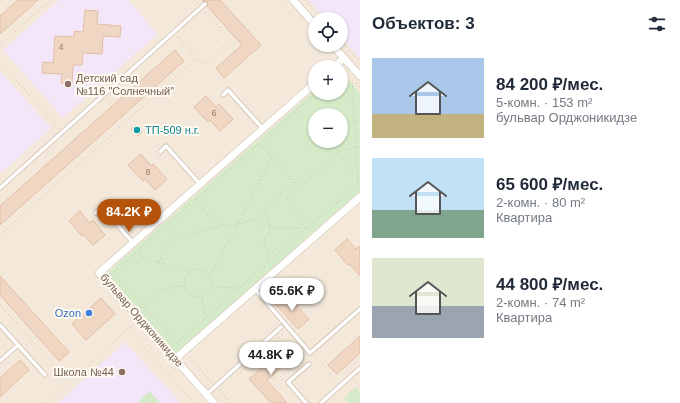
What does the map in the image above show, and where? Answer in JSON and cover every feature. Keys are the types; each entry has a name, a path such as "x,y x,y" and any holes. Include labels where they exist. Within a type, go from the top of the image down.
{"street":[{"path":"292,0 308,18"},
{"path":"338,52 360,76"},
{"name":"бульвар Орджоникидзе","path":"214,403 99,273 308,89"},
{"path":"175,359 360,197"}],"lane":[{"path":"0,188 205,4"},
{"path":"223,95 228,90 263,129"},
{"path":"160,152 166,146 200,184"},
{"path":"95,213 102,207 133,242"},
{"path":"255,289 310,353 360,309"},
{"path":"0,325 45,375"},
{"path":"207,394 281,327"},
{"path":"0,361 18,345"},
{"path":"306,403 288,382 309,364"},
{"path":"321,403 360,368"}],"path":[{"path":"0,45 50,0"},
{"path":"176,36 203,65 231,41 194,0"},
{"path":"305,0 316,12"},
{"path":"348,49 360,62"},
{"path":"0,235 197,58"},
{"path":"0,62 62,132"},
{"path":"352,78 358,184"},
{"path":"230,403 113,273 308,100"},
{"path":"298,108 308,119"},
{"path":"348,122 360,120"},
{"path":"258,144 299,187"},
{"path":"287,198 338,152 360,146"},
{"path":"334,148 360,178"},
{"path":"210,276 272,158"},
{"path":"159,262 164,250 172,242 192,233 254,220 294,181"},
{"path":"176,343 360,182"},
{"path":"281,193 311,225"},
{"path":"196,199 211,220 223,226"},
{"path":"265,208 271,228 264,241 270,262"},
{"path":"254,220 271,228 307,228"},
{"path":"135,254 190,273"},
{"path":"194,270 198,270 203,271 210,276 212,284 211,287 202,297 193,296 186,290 185,279 190,273 194,270"},
{"path":"143,307 160,292 174,286 185,286"},
{"path":"211,287 239,288"},
{"path":"202,297 205,318"},
{"path":"0,305 31,340"},
{"path":"47,403 140,319"},
{"path":"129,330 193,403"},
{"path":"236,376 286,332"},
{"path":"284,382 280,377 305,354"},
{"path":"315,356 341,385"},
{"path":"350,376 360,387"}],"shaded area":[{"path":"0,0 360,0 360,403 0,403"},
{"name":"Детский сад №116 \"Солнечный\"","path":"59,0 128,0 158,34 63,118 3,50"},
{"path":"309,0 360,0 360,59 348,45 348,12 319,12"},
{"path":"0,71 51,128 0,174"},
{"name":"Школа №44","path":"125,342 181,403 58,403"}],"green space":[{"path":"348,79 360,93 360,191 176,353 107,273 308,96 308,100 348,100"},
{"path":"356,387 360,392 360,403 348,403 344,398"},
{"path":"150,391 160,403 137,403"}],"building":[{"path":"18,0 38,0 0,34 0,16"},
{"path":"202,0 220,0 261,45 224,78 216,68 242,45 207,6 207,2"},
{"path":"85,10 98,11 97,24 121,26 120,37 103,36 102,54 83,53 82,65 73,65 72,84 61,83 62,74 42,73 43,62 53,63 55,36 74,37 74,31 83,32"},
{"path":"175,50 184,61 0,225 0,206"},
{"path":"206,96 216,107 219,104 233,119 220,131 210,120 208,122 194,107"},
{"name":"ТП-509 н.г.","path":"136,125 142,132 138,136 131,129"},
{"path":"141,154 151,166 153,164 167,179 155,190 145,179 143,181 128,165"},
{"path":"80,211 89,223 93,220 105,235 93,245 83,234 82,236 69,221"},
{"path":"347,239 356,249 360,246 360,276 335,250"},
{"path":"0,276 69,352 59,361 0,295"},
{"path":"286,294 309,319 298,329 275,304"},
{"path":"101,298 115,314 86,340 72,324"},
{"path":"360,336 360,353 337,374 328,365"},
{"path":"285,347 293,357 267,380 287,403 271,403 249,379"},
{"path":"20,360 29,370 0,397 0,378"}],"place":[{"name":"Детский сад №116 \"Солнечный\"","path":"68,84"},
{"name":"ТП-509 н.г.","path":"137,130"},
{"name":"Ozon","path":"89,313"},
{"name":"Школа №44","path":"122,372"}]}
